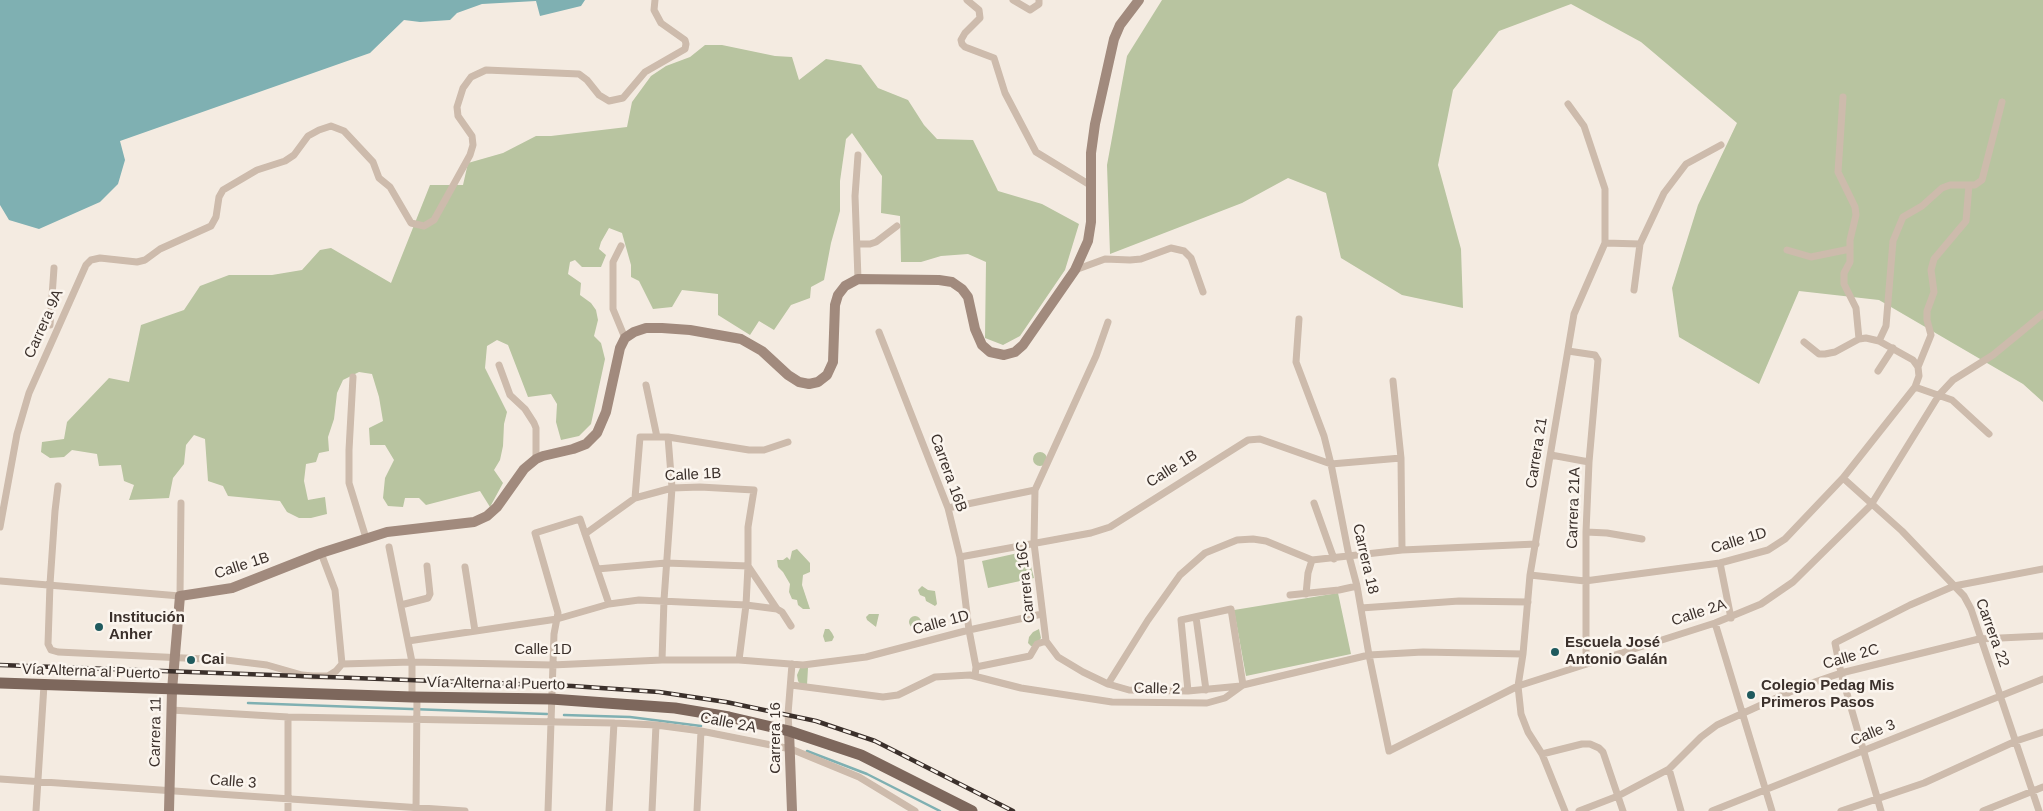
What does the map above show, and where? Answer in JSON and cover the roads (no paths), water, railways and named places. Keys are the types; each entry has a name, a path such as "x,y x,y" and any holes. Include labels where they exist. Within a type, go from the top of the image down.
{"main road":[{"name":"Vía Alterna al Puerto","path":"0,683 415,700 551,712 675,708 730,717 790,742 861,755 972,811"}],"street":[{"name":"Carrera 9A","path":"0,526 17,434 29,393 86,265 92,260 100,258 137,262 145,260 160,249 211,226 216,217 219,198 223,190 257,170 285,161 294,155 308,136 331,126 344,131 373,162 379,178 390,187 411,223 424,226 434,220 470,155 473,145 472,136 458,116 457,107 463,88 471,77 486,70 579,74 587,80 599,96 609,100 623,98 645,72 685,49 686,44 684,40 661,23 654,10 655,0"},
{"path":"967,0 979,10 980,18 965,33 961,40 962,44 964,47 994,58 1005,93 1036,152 1090,185"},
{"path":"1013,0 1030,10 1039,4 1039,0"},
{"path":"499,365 510,395 525,409 536,428 536,459 586,444 596,433 606,412 620,348 625,338 634,332 646,328 690,330 741,339 762,351 788,375 799,382 809,384 818,382 827,375 833,362 838,295 845,286 858,280 939,280 952,282 962,289 968,297 975,329 982,345 990,352 1004,355 1015,352 1023,345 1075,270 1088,242 1091,222 1091,153 1095,124 1114,39 1120,25 1139,0"},
{"path":"1843,97 1838,172 1855,207 1856,215 1850,240 1850,262 1844,273 1844,284 1856,308 1858,339"},
{"path":"1880,341 1886,326 1894,241 1903,217 1922,206 1942,188 1950,185 1979,184 1982,180 2002,102"},
{"name":"Carrera 21","path":"1565,811 1542,754 1528,732 1521,714 1518,686 1523,654 1530,575 1574,314 1605,243 1605,189 1584,126 1568,104"},
{"path":"1634,290 1640,244 1664,194 1686,164 1722,144"},
{"path":"858,155 855,196 858,280"},
{"path":"1969,185 1966,221 1934,259 1931,270 1934,292 1927,311 1931,335 1918,367 1915,387 1952,400 1989,434"},
{"path":"856,244 876,242 897,226"},
{"path":"1605,243 1640,244"},
{"path":"621,246 613,262 613,309 625,338"},
{"path":"1075,270 1104,258 1130,260 1172,248 1184,251 1191,258 1203,292"},
{"path":"1787,250 1811,257 1850,249"},
{"path":"50,325 54,268"},
{"name":"Calle 2A","path":"1388,751 1518,686 1731,618 1762,604 1793,582 1871,505 1939,395 1953,380 1993,355 2043,314"},
{"name":"Carrera 18","path":"1299,319 1296,362 1324,436 1331,464 1349,556 1357,586 1388,751"},
{"name":"Carrera 16C","path":"1108,322 1096,356 1035,490 1034,543 1046,642 1058,657 1083,672 1108,684 1137,691 1188,692 1243,685"},
{"name":"Carrera 16B","path":"879,332 948,508 960,556 969,630 976,667 975,676"},
{"path":"1804,342 1819,354 1825,354 1835,352 1858,339 1866,338 1880,341 1913,360 1918,367"},
{"path":"1878,372 1894,348"},
{"name":"Carrera 21A","path":"1568,351 1595,356 1598,360 1589,462 1586,532 1586,663"},
{"path":"353,377 349,483 366,538"},
{"path":"1393,381 1401,458 1402,550"},
{"path":"646,385 657,436"},
{"name":"Calle 1D","path":"1530,575 1585,581 1720,563 1768,550 1785,539 1843,478 1915,387"},
{"path":"635,498 640,437 668,437 749,450 764,450 788,442"},
{"path":"662,660 666,563 672,488 668,437"},
{"name":"Calle 1B","path":"960,556 1091,534 1110,527 1144,503 1248,440 1260,439 1331,464 1401,458"},
{"path":"1551,455 1589,462"},
{"name":"Calle 1B","path":"0,581 180,596 232,588 321,553 387,532 474,522 487,516 497,507 524,470 536,459"},
{"name":"Carrera 22","path":"1843,478 1902,531 1964,596 1971,609 1979,639 2001,696 2039,811"},
{"path":"50,584 58,486"},
{"name":"Calle 1B","path":"585,534 635,498 672,488 700,487 754,490 748,527 748,566"},
{"path":"948,508 1035,490"},
{"name":"Carrera 11","path":"168,811 172,690 180,596 181,503"},
{"path":"1314,503 1334,559"},
{"path":"548,811 552,665 554,634 558,613 535,533 580,519 609,604"},
{"path":"1586,532 1607,533 1642,539"},
{"path":"1108,684 1148,620 1180,575 1212,548 1237,540 1253,539 1266,541 1312,560 1402,550 1536,544"},
{"path":"390,547 412,662 417,717 416,810"},
{"path":"321,553 335,590 342,664"},
{"path":"1306,594 1308,573 1312,560"},
{"path":"597,569 666,563 748,566"},
{"path":"1720,563 1731,618"},
{"path":"401,604 428,598 430,594 427,566"},
{"path":"739,660 746,604 748,566"},
{"path":"748,566 791,626"},
{"path":"465,567 475,631"},
{"path":"1881,811 1841,673 1835,642 1910,605 1954,586 2043,569"},
{"name":"Calle 1D","path":"50,584 48,644 51,650 58,652 226,660 267,665 313,676 328,676 342,664 412,662 552,665 662,660 739,660 803,665 866,657 969,630 1042,614"},
{"path":"1290,595 1340,590 1357,586"},
{"name":"Calle 1D","path":"408,641 557,619 609,604 639,600 746,604 777,609"},
{"path":"1361,608 1460,601 1528,602"},
{"path":"1188,692 1181,620 1231,609 1243,685"},
{"path":"1196,617 1206,690"},
{"path":"1715,623 1772,811"},
{"name":"Calle 2C","path":"1579,811 1618,796 1669,769 1706,733 1717,725 1803,686 1841,673 1979,639 2043,636"},
{"path":"976,667 1030,656 1040,642 1046,642"},
{"name":"Calle 2","path":"791,685 883,696 898,695 935,677 970,675 1020,688 1112,702 1207,703 1225,698 1243,685 1369,655 1423,652 1523,654"},
{"name":"Carrera 16","path":"792,664 788,714 792,811"},
{"name":"Calle 3","path":"1712,811 2043,679"},
{"path":"36,811 44,685"},
{"name":"Calle 2A","path":"171,710 288,717 434,718 551,712 614,723 656,725 790,742 859,777 915,811"},
{"path":"288,717 288,811"},
{"path":"610,811 614,723"},
{"path":"652,811 656,725"},
{"path":"697,811 701,731"},
{"path":"1841,811 1931,780 2016,741 2043,732"},
{"path":"1542,754 1582,744 1590,744 1600,748 1623,811"},
{"path":"1669,769 1681,811"},
{"name":"Calle 3","path":"0,779 416,810 465,811"},
{"path":"1983,811 2043,787"}],"water":[{"path":"0,0 585,0 581,6 540,16 536,1 482,4 457,13 450,20 420,22 404,20 370,53 120,141 125,160 118,184 100,202 39,229 9,220 0,205"}],"waterway":[{"path":"248,703 547,714"},
{"path":"564,715 630,717 701,726"},
{"path":"807,751 867,774 940,811"}],"railway":[{"path":"0,665 572,686 659,692 726,702 816,721 875,741 1013,811"}],"place":[{"name":"Institución Anher","path":"99,627"},
{"name":"Escuela José Antonio Galán","path":"1555,652"},
{"name":"Cai","path":"191,660"},
{"name":"Colegio Pedag Mis Primeros Pasos","path":"1751,695"}]}
